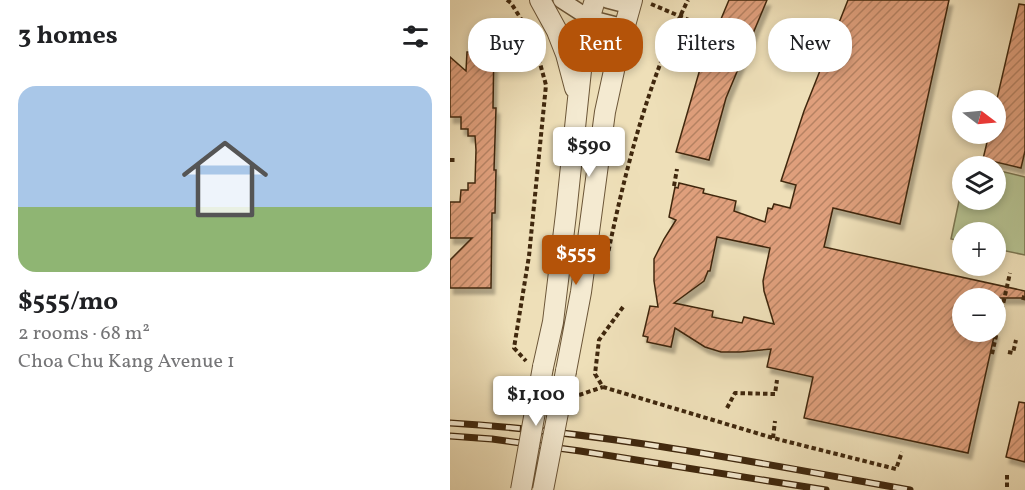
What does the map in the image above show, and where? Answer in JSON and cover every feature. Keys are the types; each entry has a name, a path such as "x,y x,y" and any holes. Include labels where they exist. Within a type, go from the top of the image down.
{"street":[{"path":"540,0 557,30 566,54 578,102"},
{"path":"561,0 592,9 608,18"},
{"path":"607,0 631,3 627,18"},
{"path":"521,490 535,365 552,322 585,32 592,9"},
{"path":"543,490 581,292 599,150 614,72"},
{"path":"571,169 580,153 599,150"}],"path":[{"path":"507,0 520,18"},
{"path":"605,267 633,144 661,63 688,0"},
{"path":"655,6 685,18"},
{"path":"535,365 514,348 529,256 546,85 542,72"},
{"path":"450,160 456,160"},
{"path":"674,186 678,169"},
{"path":"992,354 1010,273"},
{"path":"1023,300 1025,293"},
{"path":"603,387 595,374 599,340 623,307"},
{"path":"1008,352 1013,353 1016,340"},
{"path":"727,408 735,393 775,394 777,380"},
{"path":"584,393 603,387 773,438 896,469 902,452"},
{"path":"773,438 775,421"},
{"path":"1007,475 1007,490"}],"green space":[{"path":"1006,172 1025,177 1025,255 1006,251 1006,222 955,222 957,210 1006,210"}],"building":[{"path":"729,0 767,0 756,26 756,18 721,18"},
{"path":"848,0 949,0 900,224 833,208 824,247 1025,291 1025,298 1006,298 1006,288 952,288 952,342 993,342 968,453 804,418 813,377 767,367 771,349 721,352 705,347 675,328 671,347 647,342 648,337 643,336 650,306 658,307 654,281 654,259 676,220 669,217 675,187 678,188 679,183 704,189 703,193 736,201 734,211 765,222 768,208 772,209 774,204 790,208 796,185 781,181 819,72 852,72 852,18 841,18","holes":["717,237 770,248 763,281 774,324 744,317 742,323 712,317 713,311 674,303 704,281 710,271"]},
{"path":"1019,4 1025,5 1025,151 1021,168 1006,164 1006,156 984,156 987,144 1006,144 1006,90 999,90"},
{"path":"467,52 468,72 494,72 493,108 496,108 494,170 496,170 495,213 492,213 491,288 450,288 450,260 472,238 450,238 450,202 460,202 461,190 468,190 468,183 475,183 475,136 468,136 468,129 461,129 461,117 450,117 450,57 466,71"},
{"path":"699,72 737,72 726,98 709,160 676,152"},
{"path":"1019,402 1025,403 1025,462 1006,457"}],"railway":[{"path":"450,423 508,427 624,441 910,490"},
{"path":"450,436 492,439 580,451 826,490"}]}
